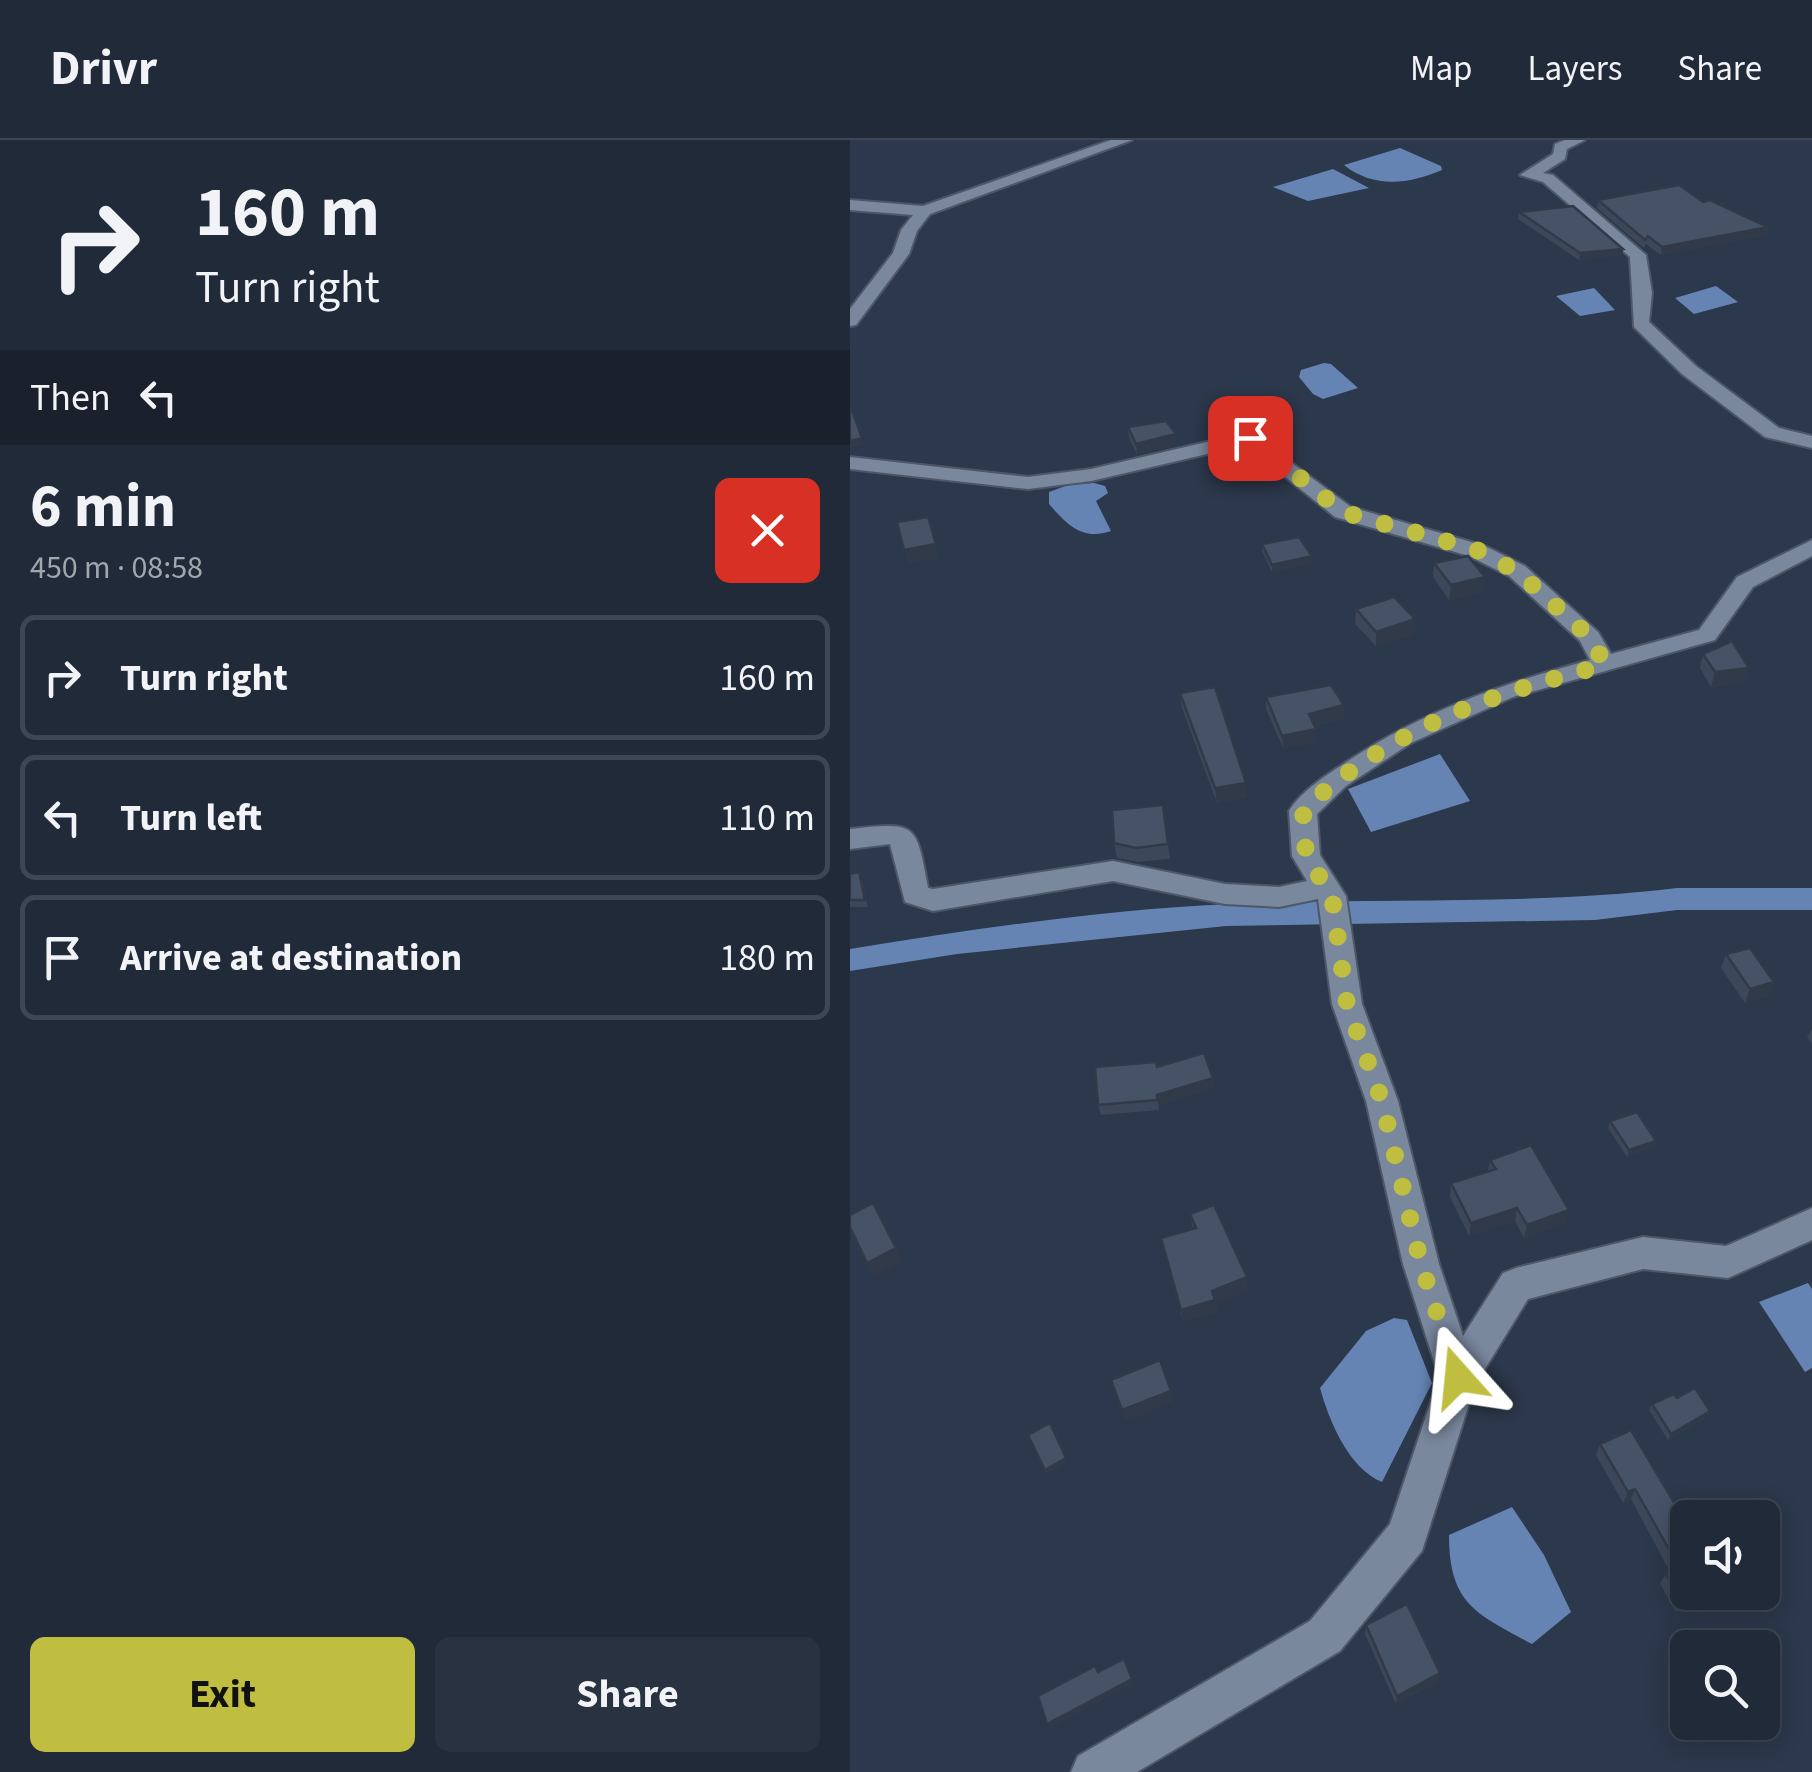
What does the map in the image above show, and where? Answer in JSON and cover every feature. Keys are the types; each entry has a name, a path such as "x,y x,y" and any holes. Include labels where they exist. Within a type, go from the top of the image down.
{"street":[{"path":"850,205 924,211 1125,140"},
{"path":"1578,140 1560,147 1560,156 1528,174 1548,178 1638,255 1643,293 1640,323 1689,370 1772,433 1812,442"},
{"path":"850,321 901,254 909,230 924,211"},
{"path":"850,463 1028,483 1108,472 1250,438 1343,512 1477,550 1518,572 1590,637 1605,665"},
{"path":"1458,1377 1421,1264 1382,1101 1347,1004 1332,896 1323,888 1306,856 1303,810 1336,780 1402,737 1504,691 1707,636 1746,582 1812,547"},
{"path":"850,840 897,834 906,844 916,895 932,900 1112,871 1225,894 1279,897 1323,888"},
{"path":"1094,1772 1325,1636 1407,1536 1458,1377 1516,1285 1643,1253 1728,1262 1812,1223"}],"water":[{"path":"1400,148 1441,166 1442,170 1392,182 1367,178 1344,165"},
{"path":"1333,169 1369,188 1308,201 1273,187"},
{"path":"1716,286 1738,302 1694,314 1675,298"},
{"path":"1594,288 1615,310 1580,316 1556,296"},
{"path":"1331,364 1358,388 1323,399 1313,394 1299,377 1301,370"},
{"path":"1068,485 1105,486 1108,493 1096,501 1111,531 1101,534 1076,529 1049,504 1049,492"},
{"path":"1440,754 1470,801 1371,832 1348,789"},
{"path":"1808,1283 1812,1289 1812,1368 1805,1372 1759,1302"},
{"path":"1394,1318 1407,1320 1432,1383 1382,1482 1370,1476 1350,1455 1335,1429 1320,1388 1366,1331"},
{"path":"1512,1507 1544,1555 1571,1612 1532,1644 1470,1604 1454,1577 1450,1559 1449,1535"}],"building":[{"path":"1679,185 1703,202 1710,200 1768,227 1662,247 1648,236 1645,240 1598,200"},
{"path":"1573,206 1623,249 1580,253 1519,212"},
{"path":"850,405 862,438 850,441"},
{"path":"1166,421 1176,434 1136,444 1128,427"},
{"path":"928,517 936,544 904,550 897,522"},
{"path":"1299,537 1312,556 1272,565 1262,544"},
{"path":"1468,556 1485,577 1451,585 1434,563"},
{"path":"1394,597 1415,619 1376,632 1356,609"},
{"path":"1732,641 1749,668 1715,672 1703,654"},
{"path":"1331,685 1344,705 1309,714 1316,729 1282,736 1266,697"},
{"path":"1215,687 1246,783 1215,788 1180,693"},
{"path":"1163,805 1168,844 1136,848 1114,843 1112,810"},
{"path":"859,872 865,900 850,900 850,874"},
{"path":"1750,948 1774,982 1750,989 1726,954"},
{"path":"1204,1053 1213,1078 1157,1095 1157,1100 1098,1105 1095,1067 1156,1062 1157,1067"},
{"path":"1637,1112 1656,1141 1629,1150 1610,1121"},
{"path":"1531,1145 1569,1210 1527,1225 1517,1208 1471,1223 1451,1183 1496,1169 1490,1160"},
{"path":"873,1203 896,1248 867,1263 850,1227 850,1215"},
{"path":"1214,1205 1247,1277 1212,1291 1215,1300 1181,1310 1161,1238 1196,1228 1190,1214"},
{"path":"1160,1360 1171,1391 1122,1410 1111,1380"},
{"path":"1695,1388 1710,1411 1671,1434 1652,1404 1674,1394 1677,1398"},
{"path":"1050,1423 1066,1458 1045,1470 1028,1435"},
{"path":"1631,1430 1673,1500 1670,1551 1635,1489 1628,1492 1600,1444"},
{"path":"1407,1604 1440,1673 1397,1696 1366,1625"},
{"path":"1124,1659 1132,1679 1047,1724 1038,1696 1095,1666 1098,1672"}],"waterway":[{"path":"850,960 957,943 1226,915 1595,909 1677,899 1812,899"}],"route":[{"path":"1250,438 1343,512 1477,550 1518,572 1590,637 1605,665 1504,691 1402,737 1336,780 1303,810 1306,856 1323,888 1332,896 1347,1004 1382,1101 1421,1264 1458,1377"}]}
